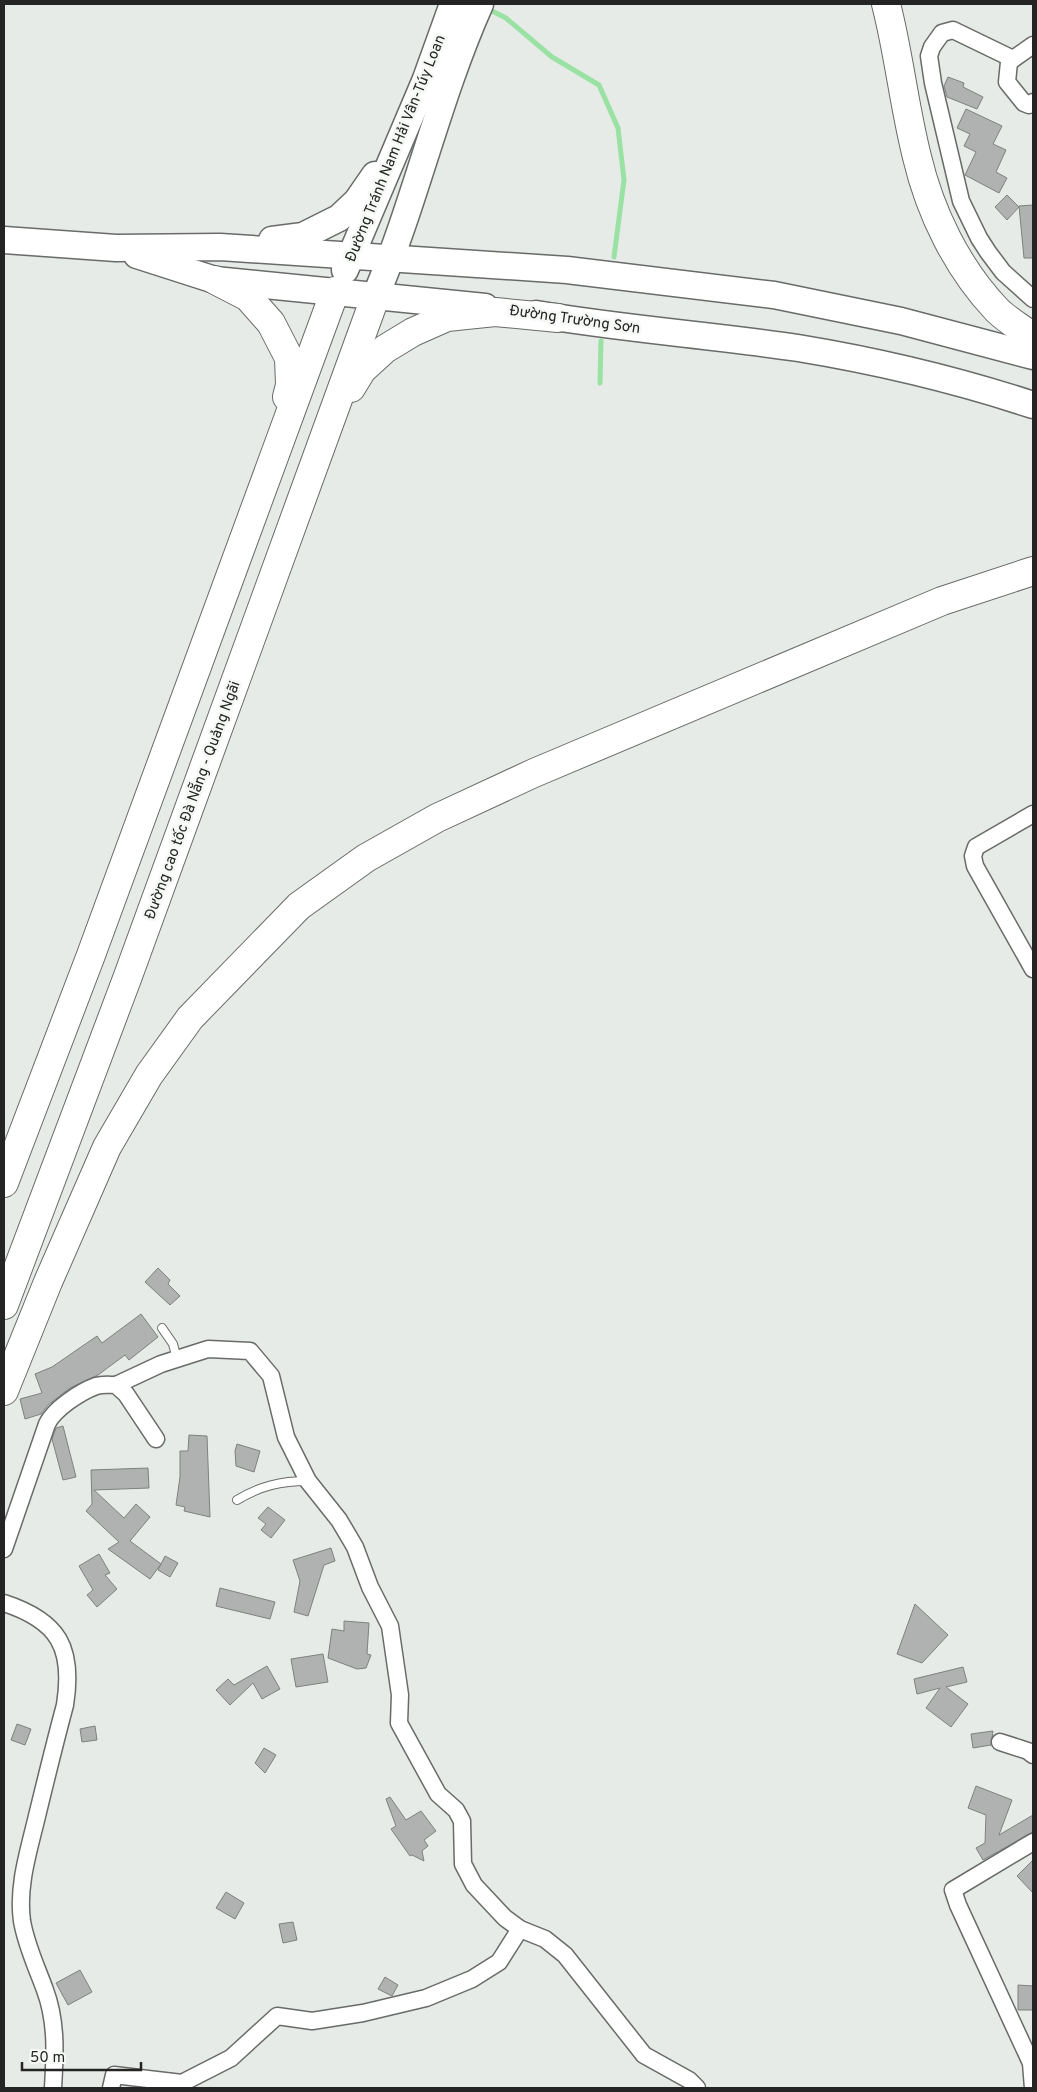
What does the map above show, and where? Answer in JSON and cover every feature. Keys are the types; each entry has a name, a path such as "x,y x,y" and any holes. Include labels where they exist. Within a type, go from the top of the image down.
{"highway":[{"path":"886,4 916,156 929,199 944,232 971,278 998,311 1033,337"},
{"name":"Đường Tránh Nam Hải Vân-Túy Loan","path":"335,290 353,255 426,79 463,13"},
{"name":"Đường Tránh Nam Hải Vân-Túy Loan","path":"376,295 392,258 446,88 463,13"},
{"path":"220,247 303,236 339,218 357,201 386,158 426,79"},
{"name":"Đường Trường Sơn","path":"4,240 116,248 220,247 567,270 774,295 901,321 1033,356"},
{"name":"Đường Trường Sơn","path":"116,248 214,280 335,290 514,310 558,318 800,349 897,368 1001,394 1033,405"},
{"path":"214,280 248,297 271,323 289,358 290,385 262,487"},
{"path":"4,1183 94,945 335,290"},
{"name":"Đường cao tốc Đà Nẵng - Quảng Ngãi","path":"4,1305 128,976 376,295"},
{"path":"301,502 339,409 362,370 385,349 413,332 447,317 495,312 558,318"},
{"path":"4,1391 48,1282 107,1147 149,1075 190,1018 299,906 366,858 438,818 490,794 942,601 1033,571"}],"street":[{"path":"1013,59 953,30 942,33 932,47 929,56 931,75 960,201 988,252 1003,272 1033,299"},
{"path":"1033,45 1009,62 1007,82 1024,103 1029,105 1033,102"},
{"path":"1033,814 976,847 973,856 975,866 1033,969"},
{"path":"4,1549 51,1415 59,1407 95,1386 116,1385 161,1364 208,1350 250,1352 271,1376 286,1437 308,1481 339,1520 355,1546 370,1587 390,1626 400,1695 399,1723 438,1794 456,1810 462,1821 463,1864 474,1885 505,1918 520,1929 545,1939 566,1955 644,2055 689,2080 697,2088"},
{"path":"116,1385 126,1394 156,1439"},
{"path":"4,1603 39,1617 56,1634 65,1655 68,1681 65,1705 25,1865 21,1894 22,1922 33,1960 46,1991 54,2022 53,2088"},
{"path":"1000,1742 1028,1751 1033,1755"},
{"path":"1033,1842 953,1890 958,1905 1032,2063 1033,2088"},
{"path":"112,2088 114,2075 182,2082 231,2058 277,2016 312,2021 363,2013 426,1998 472,1978 499,1962 520,1929"}],"lane":[{"path":"162,1328 173,1344 177,1359"},
{"path":"237,1500 250,1492 275,1483 308,1481"}],"building":[{"path":"948,77 964,83 963,87 983,97 977,109 947,97 944,86"},
{"path":"966,109 1002,126 993,144 1006,150 996,172 1007,178 999,193 965,175 976,152 964,146 970,134 957,128"},
{"path":"1007,195 1019,207 1007,220 995,207"},
{"path":"1033,205 1033,258 1024,258 1019,206"},
{"path":"158,1268 170,1280 168,1284 180,1296 170,1305 145,1282"},
{"path":"141,1314 158,1337 129,1360 125,1355 98,1375 70,1388 48,1405 41,1414 25,1419 20,1399 42,1393 35,1374 52,1367 97,1336 102,1343"},
{"path":"63,1426 76,1477 63,1480 52,1439 56,1428"},
{"path":"189,1435 207,1436 210,1517 184,1511 185,1507 176,1505 180,1477 180,1451 188,1451"},
{"path":"237,1444 260,1451 254,1472 236,1466 235,1451"},
{"path":"148,1468 149,1488 94,1490 124,1518 136,1504 150,1517 130,1541 161,1564 150,1579 108,1549 119,1542 86,1511 92,1504 91,1470"},
{"path":"268,1507 285,1520 271,1538 261,1530 266,1524 258,1518"},
{"path":"331,1548 335,1561 324,1565 308,1616 294,1612 300,1581 293,1560"},
{"path":"99,1554 110,1573 105,1575 117,1589 97,1607 87,1595 93,1590 79,1566"},
{"path":"165,1556 178,1563 170,1577 158,1570"},
{"path":"220,1588 275,1602 270,1619 216,1606"},
{"path":"915,1604 948,1635 922,1663 897,1654"},
{"path":"344,1621 369,1623 367,1654 371,1655 366,1668 357,1669 328,1658 332,1629 344,1631"},
{"path":"323,1654 328,1682 296,1687 291,1659"},
{"path":"267,1666 280,1689 262,1699 253,1683 230,1705 216,1690 228,1679 234,1685"},
{"path":"963,1667 967,1682 946,1687 968,1704 951,1727 926,1708 940,1688 917,1694 914,1679"},
{"path":"17,1724 31,1729 25,1745 11,1740"},
{"path":"95,1726 97,1740 82,1742 80,1729"},
{"path":"993,1731 991,1745 973,1748 971,1734"},
{"path":"264,1748 276,1755 265,1773 255,1763"},
{"path":"976,1786 1012,1800 999,1835 1033,1815 1033,1832 983,1860 976,1848 985,1843 986,1815 968,1808"},
{"path":"390,1797 406,1820 421,1811 436,1831 424,1840 428,1846 422,1851 424,1861 412,1855 410,1856 391,1829 396,1826 386,1799"},
{"path":"1033,1860 1033,1893 1017,1876"},
{"path":"226,1892 244,1903 235,1919 216,1908"},
{"path":"293,1922 297,1940 283,1943 279,1924"},
{"path":"80,1970 92,1992 68,2005 56,1983"},
{"path":"385,1977 398,1985 392,1996 378,1989"},
{"path":"1018,1985 1033,1986 1033,2010 1018,2010"}],"waterway":[{"path":"486,8 506,18 552,57 599,85 618,128 624,180 614,257"},
{"path":"600,383 601,341"}]}
